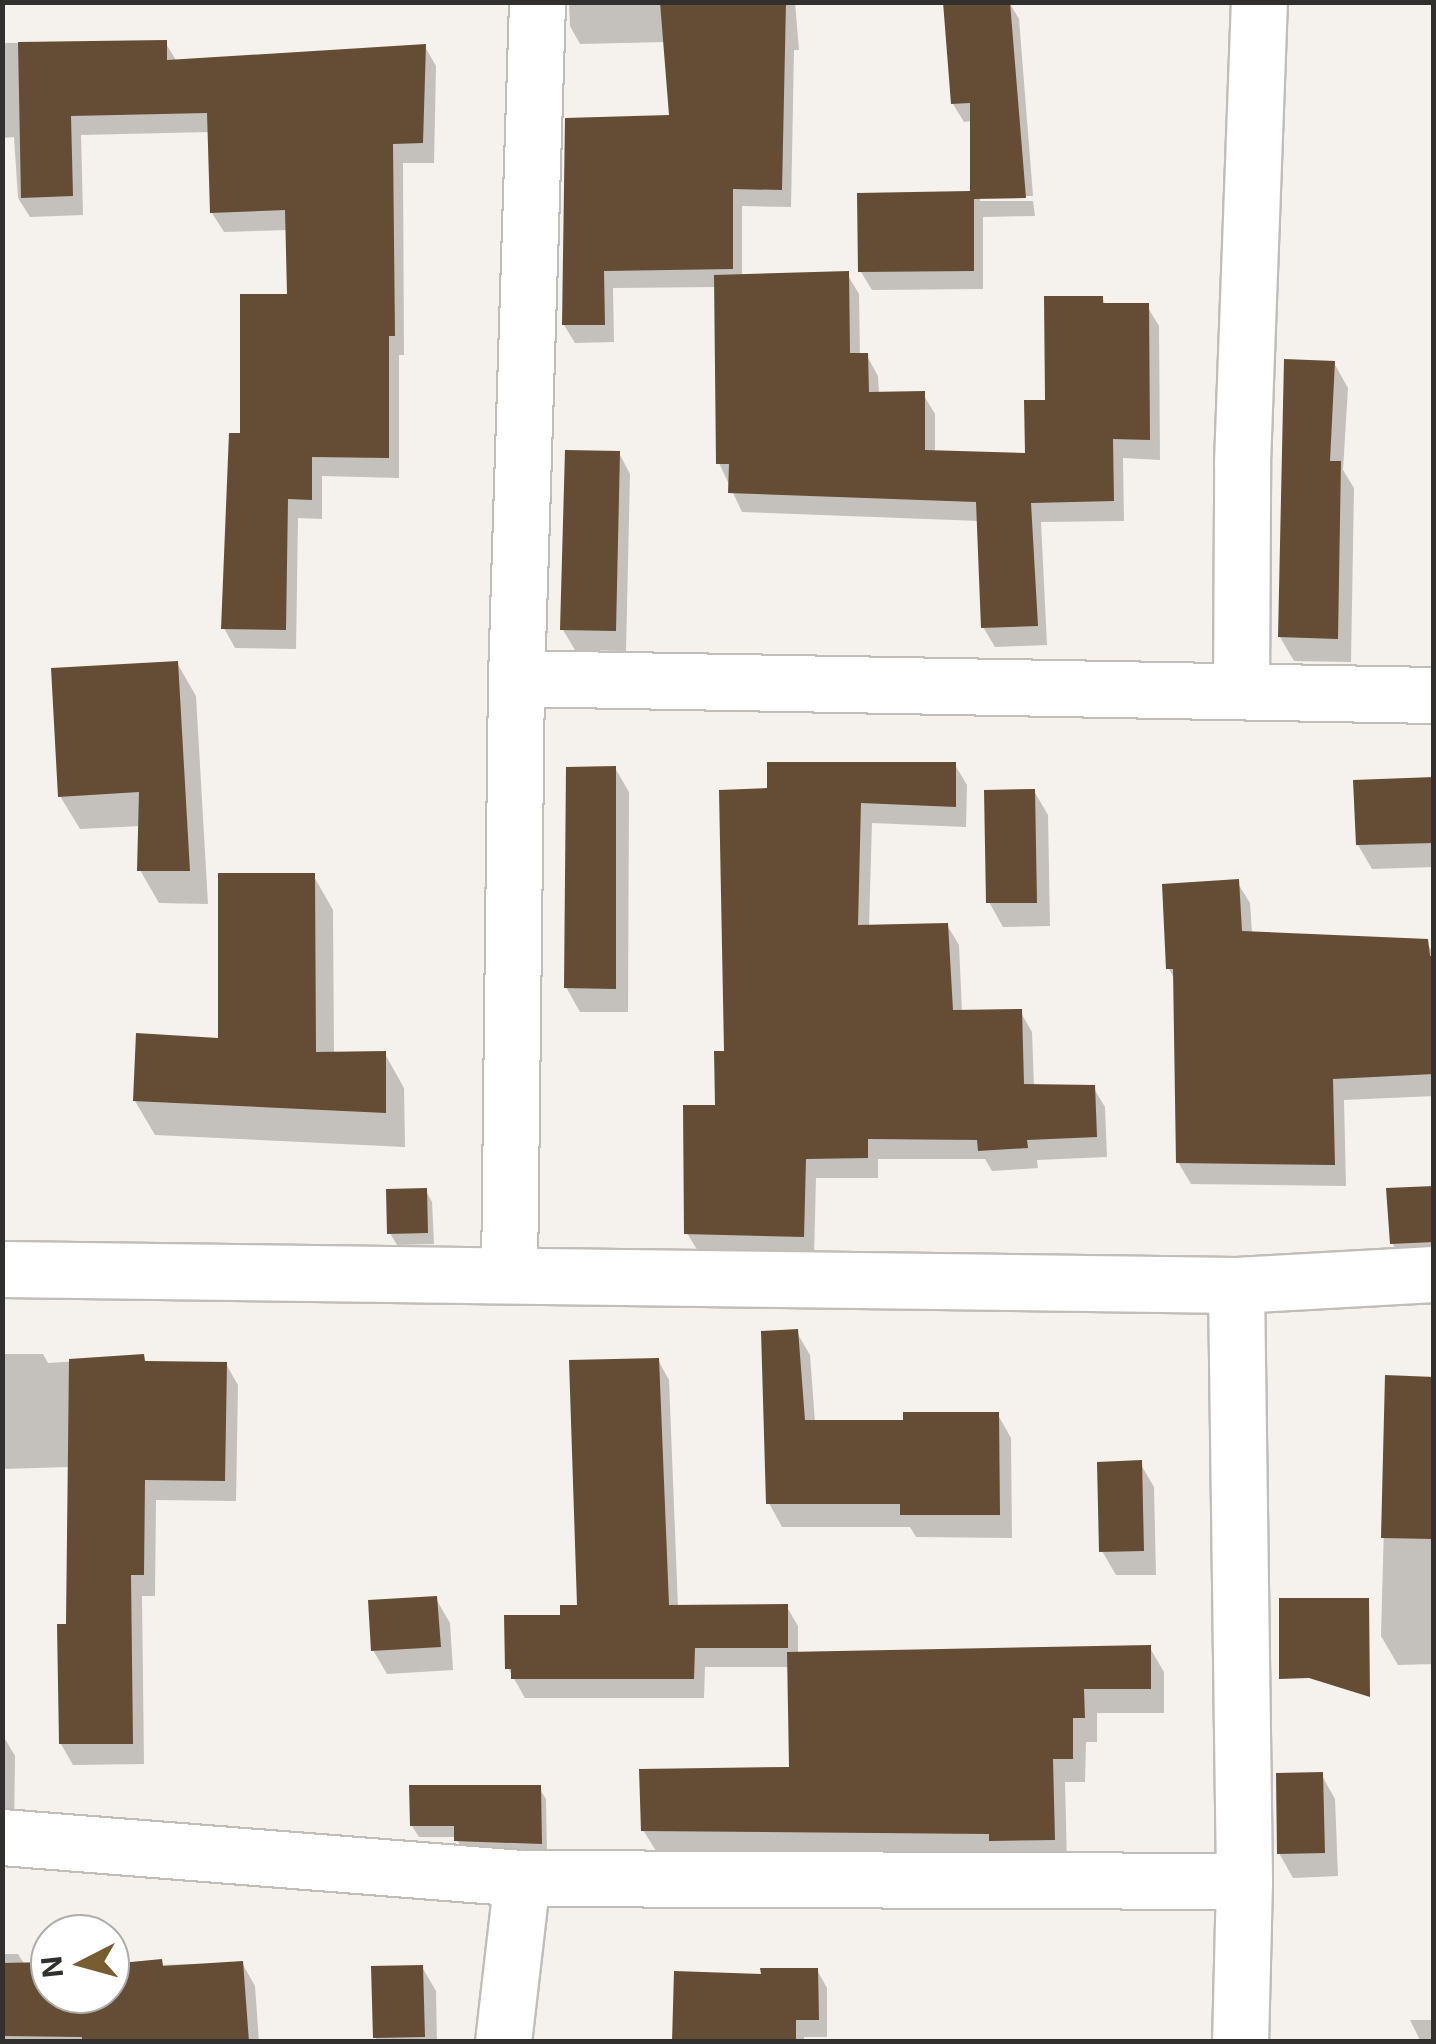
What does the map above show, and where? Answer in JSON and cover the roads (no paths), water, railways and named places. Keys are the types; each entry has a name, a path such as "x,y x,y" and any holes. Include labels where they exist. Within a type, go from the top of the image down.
{"street":[{"path":"508,1275 516,678 536,2"},
{"path":"1242,691 1242,463 1259,2"},
{"path":"516,678 1434,695"},
{"path":"2,1269 1236,1285 1434,1274"},
{"path":"1236,1285 1244,1881 1240,2042"},
{"path":"2,1837 522,1878 1244,1881"},
{"path":"503,2042 522,1878"}]}
